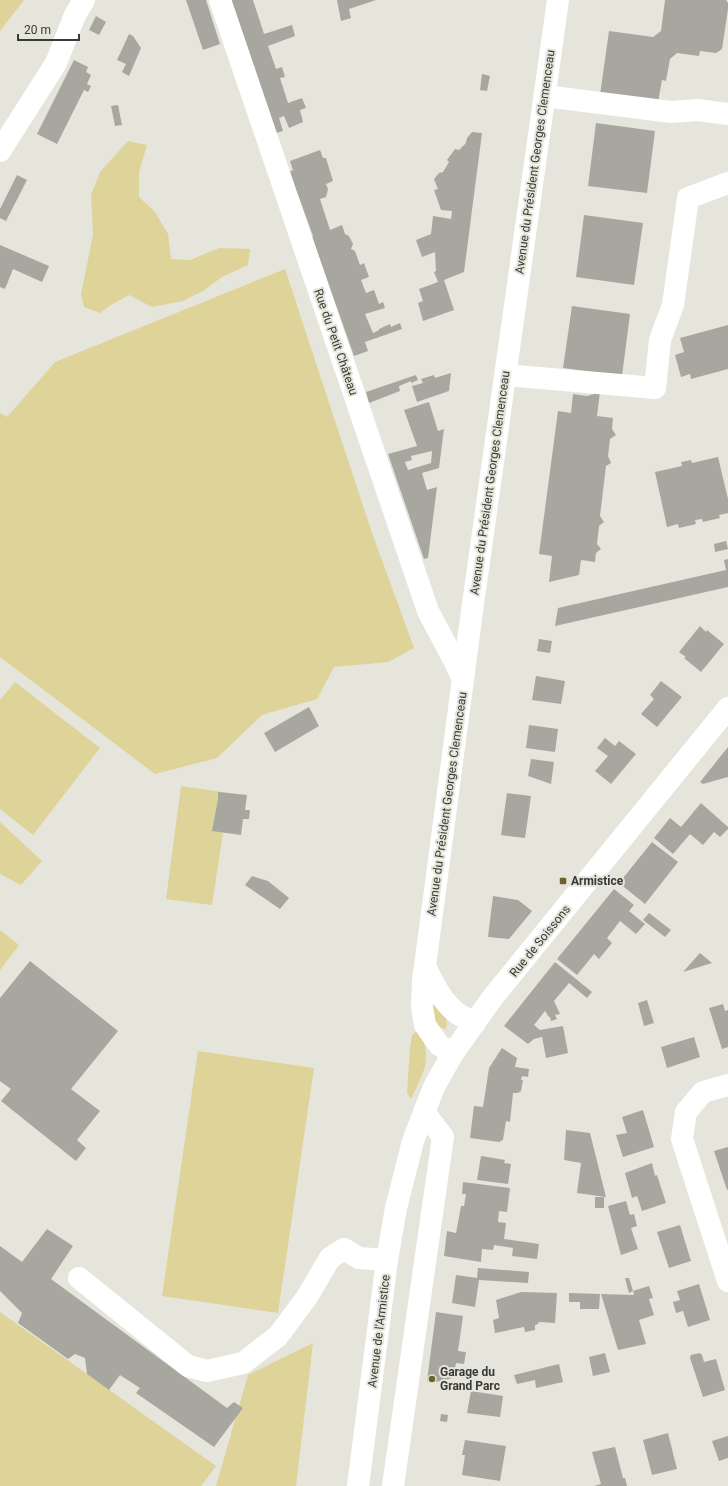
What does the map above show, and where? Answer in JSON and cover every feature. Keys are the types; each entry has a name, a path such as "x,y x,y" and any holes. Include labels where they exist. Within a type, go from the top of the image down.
{"street":[{"path":"0,151 56,63 74,15 84,0"},
{"name":"Rue du Petit Château","path":"220,0 428,612 463,680"},
{"name":"Avenue du Président Georges Clemenceau","path":"453,1053 440,1045 425,1024 422,1006 425,966 463,680 558,0"},
{"path":"545,96 671,112 698,110 728,114"},
{"path":"506,375 655,388 660,340 673,305 688,198 728,183"},
{"name":"Rue de Soissons","path":"404,1176 413,1141 424,1112 434,1088 453,1053 493,997 728,708"},
{"path":"425,966 436,989 444,1000 457,1013 475,1023"},
{"path":"728,1085 703,1092 686,1112 682,1138 728,1281"},
{"path":"394,1486 443,1137 424,1112"},
{"name":"Avenue de l'Armistice","path":"358,1486 387,1260 396,1208 404,1176"},
{"path":"78,1278 188,1366 207,1370 243,1362 278,1336 307,1297 330,1258 344,1249 359,1258 387,1260"}],"shaded area":[{"path":"0,0 24,0 0,31"},
{"path":"128,141 147,145 139,172 139,197 155,212 168,234 171,259 190,260 219,248 250,249 248,265 222,277 203,291 183,301 152,307 129,295 100,313 84,307 81,294 93,235 91,195 100,172"},
{"path":"285,269 371,530 414,648 388,662 334,667 317,699 262,715 217,758 155,774 0,657 0,413 7,417 55,362"},
{"path":"15,682 100,748 33,835 0,809 0,700"},
{"path":"181,786 229,793 212,905 166,899"},
{"path":"0,822 42,861 21,885 0,874"},
{"path":"0,930 19,945 0,970"},
{"path":"428,986 444,1012 447,1024 446,1029 435,1024 432,1018 429,1005"},
{"path":"419,1029 423,1040 426,1057 423,1073 411,1099 407,1093 410,1048 412,1035"},
{"path":"198,1051 314,1068 278,1313 162,1296"},
{"path":"0,1312 216,1466 201,1486 0,1486"},
{"path":"313,1343 296,1486 216,1486 248,1375"}],"building":[{"path":"186,0 206,0 220,44 203,50"},
{"path":"231,0 253,0 264,34 292,25 295,36 268,46 276,69 282,67 285,77 280,78 288,103 302,98 306,108 300,110 303,122 289,128 284,116 279,118 283,131 276,133"},
{"path":"337,0 376,0 349,9 351,18 341,21"},
{"path":"665,0 726,0 728,3 728,9 722,49 716,53 700,51 699,56 677,53 670,59 666,81 662,80 658,102 600,95 609,31 653,37 661,31"},
{"path":"96,16 106,22 99,35 89,30"},
{"path":"129,34 133,36 141,48 129,76 122,72 126,64 117,60"},
{"path":"74,60 88,67 86,72 91,75 87,84 91,86 88,92 84,90 57,144 37,134"},
{"path":"482,74 490,76 487,91 480,90"},
{"path":"118,105 122,125 115,126 111,106"},
{"path":"596,123 655,131 647,193 588,186"},
{"path":"472,132 482,133 464,272 444,280 454,310 423,321 418,303 423,301 419,289 438,282 434,272 436,271 435,252 422,257 416,240 431,234 433,216 451,219 452,211 441,210 434,190 438,189 434,179 439,173 443,172 449,162 447,160 455,149 459,150 466,143 467,138"},
{"path":"320,150 323,158 326,158 333,181 326,184 328,189 326,197 320,199 330,230 342,225 345,234 349,236 353,244 351,249 355,251 360,265 364,263 369,277 361,280 366,293 374,290 379,304 383,302 385,308 365,314 373,333 390,324 391,327 400,323 402,329 365,342 368,351 354,356 312,237 313,236 289,172 293,170 290,161"},
{"path":"17,175 27,180 6,221 0,218 0,209"},
{"path":"584,215 643,223 634,285 576,277"},
{"path":"0,245 49,266 42,282 13,269 5,289 0,287"},
{"path":"572,306 630,314 622,376 563,368"},
{"path":"728,325 728,369 691,379 690,374 681,377 675,355 684,352 680,338"},
{"path":"451,373 449,391 417,402 412,386 423,383 421,379 434,375 435,378"},
{"path":"416,375 418,380 399,386 400,391 369,403 366,392"},
{"path":"600,392 597,416 613,418 612,429 616,435 610,439 608,456 611,463 606,466 600,516 604,522 599,526 597,544 601,549 596,553 595,562 581,560 579,575 549,582 552,556 539,554 558,411 571,413 573,394 587,396"},
{"path":"429,402 438,431 444,429 439,468 422,473 427,490 437,487 428,558 424,559 388,454 417,446 404,410","holes":["432,451 431,463 408,470 405,462 412,460 411,456"]},
{"path":"718,457 728,499 728,513 719,515 720,518 703,522 702,519 695,520 696,524 679,528 678,524 667,527 655,472 682,466 681,462 691,460 692,463"},
{"path":"726,541 728,549 715,552 714,544"},
{"path":"728,559 728,587 555,626 558,608 726,570 724,560"},
{"path":"700,626 724,644 701,672 679,652"},
{"path":"539,639 552,641 550,653 537,651"},
{"path":"536,676 565,681 561,704 532,700"},
{"path":"661,681 682,697 657,727 641,714 654,699 650,695"},
{"path":"309,707 319,726 275,752 264,733"},
{"path":"529,725 558,729 555,752 526,748"},
{"path":"605,738 615,746 619,741 636,754 611,784 595,771 608,756 597,748"},
{"path":"728,747 728,777 703,784 700,782"},
{"path":"531,759 554,762 551,784 528,776"},
{"path":"218,792 247,795 245,810 250,810 249,819 243,819 241,835 212,831"},
{"path":"507,793 531,796 525,838 501,835"},
{"path":"701,803 728,827 728,829 720,837 714,832 703,845 690,834 673,854 654,838 670,818 681,827"},
{"path":"652,842 678,862 645,904 619,883"},
{"path":"252,876 268,881 289,898 280,909 245,885"},
{"path":"614,889 634,905 629,911 645,924 636,934 620,921 607,938 612,943 599,959 594,954 577,975 557,959"},
{"path":"493,896 518,900 532,911 509,939 488,937"},
{"path":"649,913 671,930 665,937 643,920"},
{"path":"700,953 712,963 683,972"},
{"path":"30,961 118,1031 71,1089 100,1111 77,1140 86,1148 76,1161 1,1101 11,1089 0,1081 0,998"},
{"path":"555,962 592,992 587,998 569,983 554,1001 560,1014 555,1015 557,1019 551,1021 550,1017 545,1011 534,1025 540,1030 563,1026 568,1053 546,1058 542,1037 534,1039 528,1044 504,1026"},
{"path":"647,1000 654,1023 644,1026 638,1003"},
{"path":"723,1004 725,1011 728,1010 728,1047 722,1049 709,1008"},
{"path":"694,1037 700,1057 667,1068 661,1047"},
{"path":"502,1048 517,1058 515,1067 529,1069 528,1077 522,1076 521,1080 523,1080 521,1091 518,1093 513,1093 510,1122 506,1121 503,1140 499,1142 470,1138 474,1106 483,1107 489,1068"},
{"path":"643,1110 654,1147 623,1157 616,1135 627,1133 622,1117"},
{"path":"566,1130 590,1133 606,1197 577,1193 581,1163 564,1160"},
{"path":"728,1147 728,1189 727,1190 714,1151"},
{"path":"481,1156 505,1160 504,1163 511,1164 508,1184 477,1180"},
{"path":"652,1163 655,1176 657,1175 666,1203 642,1211 637,1196 632,1198 625,1173"},
{"path":"463,1182 510,1188 507,1212 499,1211 498,1222 506,1223 504,1239 539,1244 537,1259 512,1256 513,1248 494,1245 493,1250 482,1249 481,1262 444,1256 447,1231 456,1233 461,1206 464,1206 466,1194 462,1194"},
{"path":"595,1197 604,1197 604,1208 595,1208"},
{"path":"626,1201 630,1215 634,1214 637,1226 631,1228 638,1249 621,1255 608,1206"},
{"path":"680,1225 691,1261 669,1268 657,1232"},
{"path":"47,1229 73,1246 51,1279 227,1408 234,1402 243,1408 214,1447 136,1393 140,1388 120,1375 109,1390 87,1374 85,1358 75,1354 68,1359 18,1323 22,1313 0,1291 0,1246 22,1262"},
{"path":"478,1268 529,1272 528,1283 479,1280 475,1307 452,1303 456,1275 477,1278"},
{"path":"625,1278 629,1278 633,1291 629,1293"},
{"path":"699,1284 710,1320 688,1327 683,1311 676,1313 673,1302 680,1300 677,1291"},
{"path":"649,1286 653,1298 649,1299 654,1315 639,1320 646,1344 618,1350 601,1294 634,1295 633,1291"},
{"path":"521,1292 557,1293 555,1323 539,1322 535,1325 535,1330 525,1332 524,1327 495,1333 493,1320 499,1318 496,1300"},
{"path":"569,1293 600,1294 599,1309 580,1309 580,1302 569,1302"},
{"path":"436,1312 463,1316 458,1351 466,1352 464,1364 456,1363 453,1378 436,1382 427,1381"},
{"path":"605,1353 610,1372 593,1376 589,1357"},
{"path":"700,1353 704,1362 716,1359 725,1390 703,1397 690,1358 691,1355"},
{"path":"559,1364 563,1382 536,1388 535,1380 517,1384 514,1375"},
{"path":"471,1391 503,1396 500,1417 467,1413"},
{"path":"441,1414 448,1415 447,1422 440,1421"},
{"path":"668,1433 677,1469 652,1475 643,1440"},
{"path":"728,1436 728,1458 719,1461 712,1441"},
{"path":"465,1440 506,1446 500,1481 462,1475 465,1455 462,1455"},
{"path":"615,1447 623,1478 625,1478 627,1486 594,1486 601,1484 592,1452"}],"place":[{"name":"Armistice","path":"563,881"},
{"name":"Garage du Grand Parc","path":"432,1379"}]}
